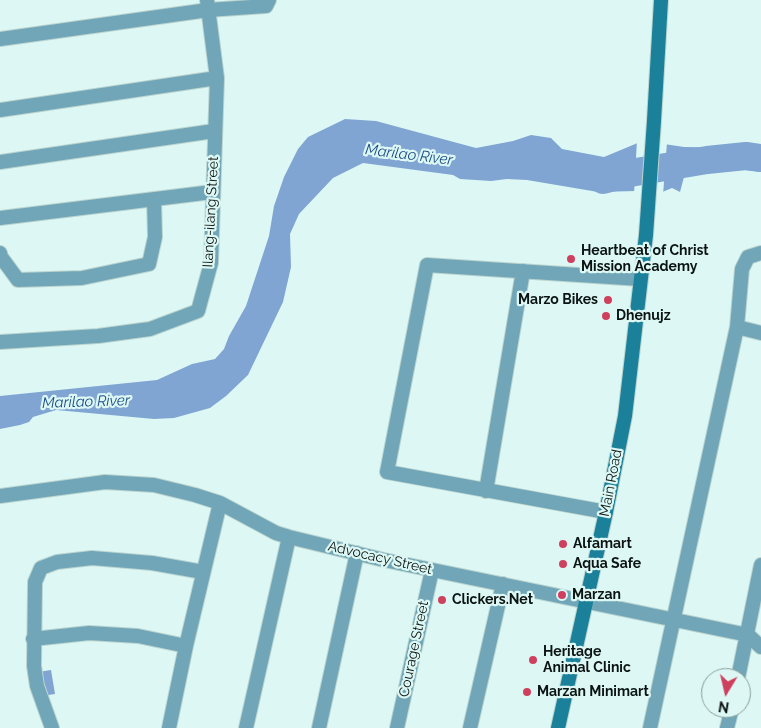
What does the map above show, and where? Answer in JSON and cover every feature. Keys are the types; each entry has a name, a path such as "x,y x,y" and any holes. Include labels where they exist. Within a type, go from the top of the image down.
{"main road":[{"name":"Main Road","path":"558,728 606,512 625,416 646,234 661,0"}],"street":[{"path":"0,39 208,5 266,6 269,0"},
{"name":"Ilang-ilang Street","path":"0,342 98,336 150,329 198,311 211,263 216,78 208,5"},
{"path":"0,110 216,78"},
{"path":"0,162 214,131"},
{"path":"0,218 212,192"},
{"path":"0,253 18,280 82,278 149,264 155,237 154,200"},
{"path":"650,728 737,328 742,269 748,257 761,254"},
{"path":"606,512 387,472 428,265 640,279"},
{"path":"486,490 523,271"},
{"path":"737,328 761,333"},
{"name":"Advocacy Street","path":"0,496 105,482 154,485 220,503 276,533 289,537 432,570 748,635"},
{"path":"169,728 186,646 220,503"},
{"path":"246,728 289,537"},
{"path":"319,728 357,553"},
{"path":"52,728 37,686 34,666 35,582 41,568 57,562 92,558 152,563 203,572"},
{"path":"740,668 761,565"},
{"name":"Courage Street","path":"397,728 432,570"},
{"path":"470,728 503,584"},
{"path":"33,639 89,633 138,636 186,646"},
{"path":"748,635 761,647"}],"water":[{"path":"345,119 376,121 476,148 513,141 531,135 551,138 562,149 604,157 640,142 636,191 598,192 527,180 507,179 491,181 460,179 453,175 363,163 333,178 299,214 290,234 291,267 283,302 248,375 210,408 174,418 154,419 56,410 33,417 29,422 0,429 0,396 157,380 192,364 215,359 224,349 246,306 269,236 274,206 284,177 298,149 308,137"},
{"path":"664,144 684,147 761,148 761,172 730,168 720,172 700,172 684,177 680,192 672,188 660,193"},
{"path":"51,670 55,694 42,696 38,672"}],"pier":[{"path":"640,139 642,142 638,191 634,194 637,140"},
{"path":"663,142 667,142 663,195 660,195 657,193"}],"waterway":[{"name":"Marilao River","path":"603,180 630,173 707,160 746,156 761,158"}],"place":[{"name":"Heartbeat of Christ Mission Academy","path":"571,259"},
{"name":"Marzo Bikes","path":"608,300"},
{"name":"Dhenujz","path":"606,316"},
{"name":"Alfamart","path":"563,544"},
{"name":"Aqua Safe","path":"563,564"},
{"name":"Marzan","path":"562,595"},
{"name":"Clickers.Net","path":"442,600"},
{"name":"Heritage Animal Clinic","path":"533,660"},
{"name":"Marzan Minimart","path":"527,692"}]}
